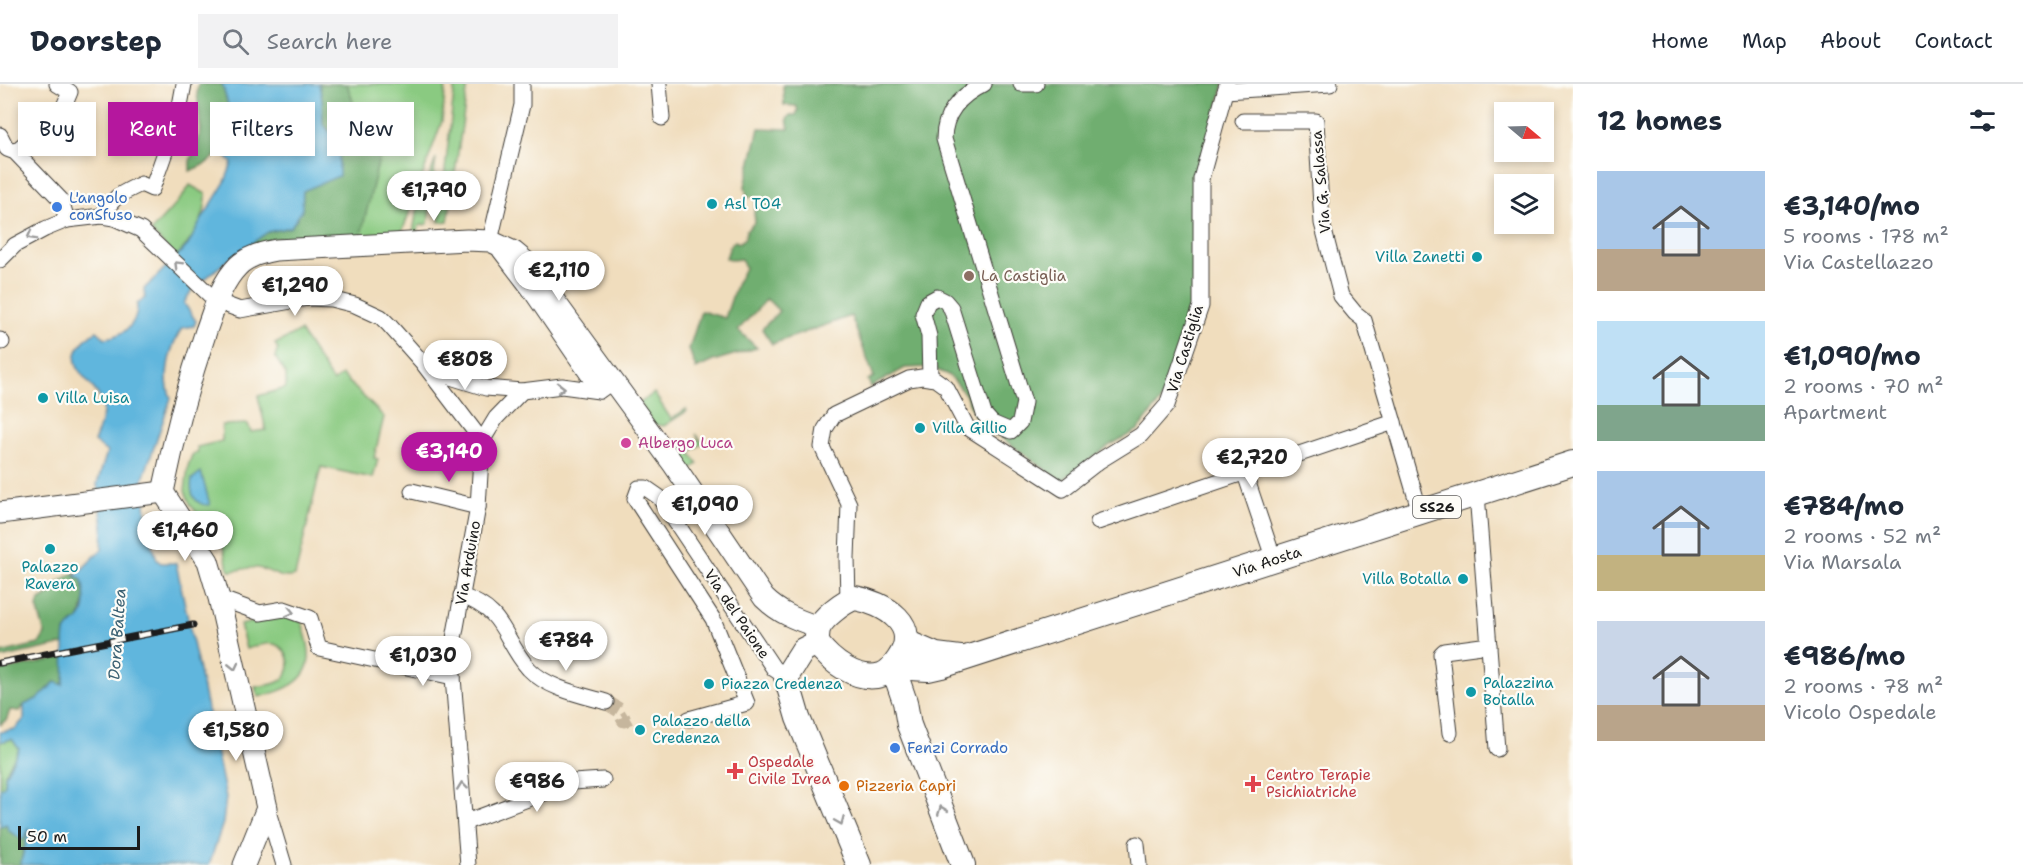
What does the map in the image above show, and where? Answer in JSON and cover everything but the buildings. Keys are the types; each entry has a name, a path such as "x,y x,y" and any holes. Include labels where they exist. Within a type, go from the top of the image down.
{"main road":[{"path":"156,493 191,376 210,296 240,263 263,252 454,241 495,246 514,252 526,262 562,308 606,386 674,465 764,598 775,609 818,635 831,660 858,673 882,675 893,667 902,655 906,642 902,621 894,614 867,600 855,598 848,600 832,612 818,635 803,650 786,677 798,718 859,865"},
{"name":"Via Aosta","path":"893,667 928,669 1573,463"},
{"path":"0,513 156,493"},
{"path":"156,493 208,561 219,598 267,808 244,865"},
{"name":"Via Aosta","path":"906,642 936,655 961,658"},
{"path":"893,667 905,702 909,725 963,865"},
{"name":"SS26","path":"905,702 909,688 928,669"}],"street":[{"path":"15,152 62,111 70,92 57,84"},
{"path":"181,102 184,84"},
{"path":"495,246 522,105 522,84"},
{"path":"659,84 662,118"},
{"path":"848,600 846,566 849,504 822,447 825,429 834,415 891,387 909,379 930,378 929,336 923,314 928,302 938,297 951,308 984,414 992,423 1011,431 1020,422 1024,402 944,139 947,119 958,100 984,84"},
{"path":"1021,84 1036,84"},
{"path":"1226,87 1330,84"},
{"name":"Via Castiglia","path":"930,378 946,387 967,427 1064,489 1099,461 1141,435 1167,405 1201,306 1201,179 1226,87"},
{"name":"Via G. Salassa","path":"1243,121 1316,121 1322,223 1341,296 1355,313 1365,320 1420,512"},
{"path":"0,135 7,149 15,152 61,200 67,220"},
{"path":"102,216 112,200 124,192 141,184 152,189 164,156"},
{"path":"0,260 15,245 67,220 102,216 126,222 151,238 210,296 240,310 298,299 330,299 355,305 381,317 422,362 482,441 496,417 522,391"},
{"path":"422,362 444,375 486,388 522,391 562,386 606,386"},
{"path":"1098,522 1394,423"},
{"name":"Via Arduino","path":"468,865 453,677 453,644 478,507 482,441"},
{"path":"1245,474 1274,560"},
{"name":"Via del Paione","path":"689,719 747,703 713,619 635,499 639,488 646,488 659,497 774,669 786,677"},
{"path":"412,491 478,507"},
{"path":"1477,494 1497,749"},
{"path":"461,596 478,603 493,614 533,673 556,685 606,702"},
{"path":"219,598 260,613 284,609 310,618 319,648 453,677"},
{"path":"1450,733 1441,654 1444,651 1489,645"},
{"path":"466,822 573,782 603,780"},
{"path":"267,808 284,865"},
{"path":"1137,844 1139,865"}],"green space":[{"path":"198,84 222,84 227,102 210,102 210,156 215,156 190,171 192,156 198,156 198,139 201,131"},
{"path":"319,84 446,84 442,121 400,238 286,237 266,240 254,246 249,245 294,156 315,156 315,114 322,100"},
{"path":"319,84 347,84 353,102 327,102 327,129 323,125"},
{"path":"455,84 468,84 448,221 439,222"},
{"name":"La Castiglia","path":"1224,84 1198,179 1197,305 1161,401 1138,430 1110,445 1061,481 976,419 965,394 946,374 930,367 905,368 871,387 868,380 874,377 851,316 772,344 762,329 779,311 767,299 738,330 757,348 713,361 696,369 689,349 701,311 725,318 736,285 745,268 741,259 726,258 730,246 735,241 739,243 745,238 746,231 755,222 754,212 757,201 754,197 747,197 745,186 759,128 789,129 787,119 790,115 796,115 798,110 796,106 784,105 783,85"},
{"path":"327,151 327,156 380,156 360,239 293,237 249,245 268,232 291,227 302,210 303,191"},
{"path":"436,158 428,224 419,226 415,237 412,238 416,215"},
{"path":"190,185 206,194 206,203 193,237 175,257 151,231"},
{"path":"300,331 333,382 342,375 384,417 374,458 378,459 373,478 321,467 295,576 280,576 255,568 229,571 222,544 215,544 210,530 190,504 185,491 188,466 192,455 198,452 197,447 222,441 222,425 248,424 251,432 266,430 258,396 286,388 286,374 275,357 278,349 275,344"},
{"path":"654,393 671,419 686,409 687,411 664,426 652,424 640,403"},
{"path":"696,434 703,443 690,452 698,464 688,471 677,452 685,442 689,447 699,440"},
{"path":"75,572 75,576 82,580 85,600 79,620 65,632 65,644 0,658 0,653 39,644 45,634 37,607 40,600 53,592 57,583"},
{"path":"283,615 302,621 308,645 308,663 300,679 284,689 258,697 255,687 278,682 287,673 289,662 284,651 274,644 246,649 240,625"},
{"path":"66,657 62,686 55,682 39,698 24,705 20,711 10,710 7,719 0,725 0,671"},
{"path":"12,739 19,749 5,774 5,785 0,789 0,742"},
{"path":"31,821 20,865 0,865 0,827"}],"water":[{"name":"Dora Baltea","path":"222,84 319,84 323,124 327,129 327,156 339,156 339,176 303,191 302,210 291,227 268,232 205,279 196,283 184,303 196,321 194,326 182,328 174,344 167,371 171,398 143,479 147,525 157,560 161,563 176,563 226,797 223,823 209,865 20,865 30,827 23,840 9,831 6,824 0,827 0,789 5,785 5,775 19,749 12,739 0,742 0,732 15,729 24,719 24,705 39,698 55,682 63,685 65,633 81,616 84,607 85,595 82,580 75,576 102,549 103,526 97,484 107,452 94,442 101,422 102,401 76,364 76,355 84,341 97,331 105,338 112,337 124,332 132,323 137,304 145,298 144,289 188,245 225,182 232,163 227,156 315,156 315,102 227,102"},
{"path":"201,472 210,505 200,503 192,494 192,479"}],"tunnel":[{"path":"606,702 619,710 624,720 629,717"}],"railway":[{"path":"0,663 193,625"}],"place":[{"name":"Asl TO4","path":"712,204"},
{"name":"L'angolo conSfuso","path":"57,207"},
{"name":"Villa Zanetti","path":"1477,257"},
{"name":"La Castiglia","path":"969,276"},
{"name":"Villa Luisa","path":"43,398"},
{"name":"Villa Gillio","path":"920,428"},
{"name":"Albergo Luca","path":"626,443"},
{"name":"Palazzo Ravera","path":"50,549"},
{"name":"Villa Botalla","path":"1463,579"},
{"name":"Piazza Credenza","path":"709,684"},
{"name":"Palazzina Botalla","path":"1471,692"},
{"name":"Palazzo della Credenza","path":"640,730"},
{"name":"Fenzi Corrado","path":"895,748"},
{"name":"Ospedale Civile Ivrea","path":"735,771"},
{"name":"Centro Terapie Psichiatriche","path":"1253,784"},
{"name":"Pizzeria Capri","path":"844,786"}]}
